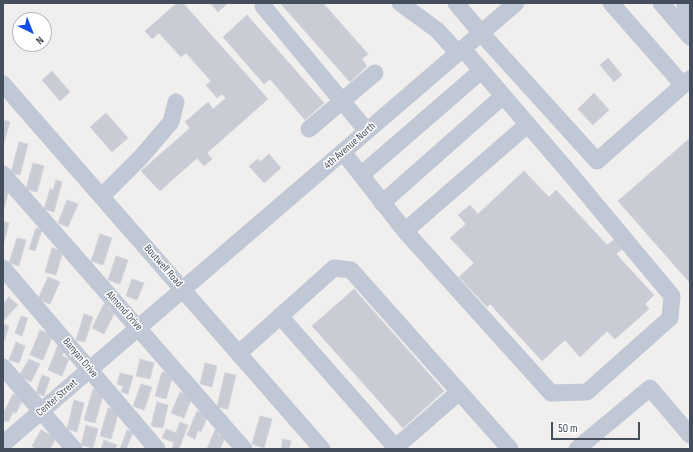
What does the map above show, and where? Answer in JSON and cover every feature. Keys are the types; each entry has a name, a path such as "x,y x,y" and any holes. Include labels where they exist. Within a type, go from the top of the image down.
{"street":[{"path":"343,152 405,231 550,393 587,392 670,318 672,296 528,125 481,71 437,30 400,3"},
{"path":"456,3 481,33 598,161 687,82 611,3"},
{"name":"4th Avenue North","path":"183,289 516,3"},
{"path":"660,3 690,37"},
{"path":"685,3 685,10 690,15"},
{"path":"263,6 367,131"},
{"path":"361,175 481,71"},
{"path":"309,128 375,73"},
{"name":"Boutwell Road","path":"3,84 322,449"},
{"path":"382,203 503,96"},
{"path":"102,196 141,157 170,122 176,102"},
{"path":"405,231 528,125"},
{"name":"Almond Drive","path":"3,174 139,327 244,449"},
{"path":"239,353 334,268 350,270 459,392 501,446"},
{"name":"Banyan Drive","path":"4,273 158,449"},
{"name":"Center Street","path":"3,444 183,289"},
{"path":"280,316 396,448 459,392"},
{"path":"3,367 74,449"},
{"path":"577,449 650,388 690,435"}],"building":[{"path":"177,3 183,3 268,99 207,153 212,159 204,166 197,158 160,191 141,171 190,128 185,122 208,102 213,109 226,98 222,94 217,98 206,85 211,81 186,53 181,57 159,33 152,39 145,31"},
{"path":"210,3 228,3 218,12"},
{"path":"280,3 323,3 368,54 362,59 367,66 350,82"},
{"path":"247,15 324,103 305,120 270,79 264,84 223,37"},
{"path":"608,58 622,75 614,82 600,65"},
{"path":"52,71 70,92 60,101 42,80"},
{"path":"594,93 609,110 593,125 578,109"},
{"path":"106,113 128,138 112,152 90,127"},
{"path":"4,120 10,122 3,146 3,123"},
{"path":"690,138 690,283 618,201"},
{"path":"19,142 28,144 20,175 11,173"},
{"path":"269,154 281,168 264,183 249,166 258,159 260,162"},
{"path":"33,163 44,166 37,192 26,189"},
{"path":"524,171 549,197 556,190 607,245 615,239 623,248 616,254 654,295 645,304 649,309 615,339 607,331 580,357 565,340 542,361 490,304 487,307 459,277 474,263 450,238 466,224 458,215 470,205 478,214"},
{"path":"56,180 62,182 54,212 44,209 50,189 53,190"},
{"path":"3,188 9,190 3,212"},
{"path":"67,200 78,204 68,227 58,223"},
{"path":"3,221 9,223 3,245"},
{"path":"36,228 42,230 35,251 29,249"},
{"path":"100,234 112,238 103,265 91,261"},
{"path":"17,238 26,240 19,266 9,263"},
{"path":"52,248 63,251 56,275 45,272"},
{"path":"116,256 128,260 120,284 108,280"},
{"path":"48,277 60,282 50,304 38,299"},
{"path":"132,279 144,283 137,300 126,296"},
{"path":"354,289 444,391 403,428 312,326"},
{"path":"9,297 18,305 3,321 3,304"},
{"path":"106,300 111,303 108,309 115,312 104,334 92,328"},
{"path":"84,314 93,317 85,342 76,340"},
{"path":"21,316 28,318 22,336 15,333"},
{"path":"3,324 9,326 3,344"},
{"path":"40,330 53,335 43,360 30,355"},
{"path":"16,342 25,346 19,363 9,360"},
{"path":"58,345 65,348 62,356 69,359 62,376 48,370"},
{"path":"29,359 40,364 31,382 19,376"},
{"path":"140,359 154,363 150,379 136,376"},
{"path":"205,363 217,366 212,387 200,384"},
{"path":"162,372 173,375 166,399 155,396"},
{"path":"120,373 133,376 128,394 121,392 123,386 117,384"},
{"path":"225,373 236,375 228,409 217,407"},
{"path":"42,375 50,378 44,396 36,393"},
{"path":"141,384 152,387 144,410 133,406"},
{"path":"93,389 104,392 95,423 84,420"},
{"path":"180,392 192,397 184,418 171,413"},
{"path":"13,394 23,399 16,413 13,412 8,422 3,420 3,414"},
{"path":"74,400 84,403 77,432 67,429"},
{"path":"157,402 168,405 163,428 151,426"},
{"path":"108,408 119,411 111,439 100,436"},
{"path":"197,411 208,415 201,432 198,430 195,439 187,435"},
{"path":"260,416 272,419 264,448 252,444"},
{"path":"180,422 188,425 179,449 172,449 174,442 162,438 166,429 176,433"},
{"path":"86,425 98,429 93,448 81,445"},
{"path":"216,428 219,430 218,435 225,437 220,449 207,449"},
{"path":"41,430 56,438 50,449 37,449 32,446"},
{"path":"127,430 133,432 126,449 120,449"},
{"path":"283,439 291,441 289,449 281,449"},
{"path":"104,440 117,445 115,449 101,449"}]}
